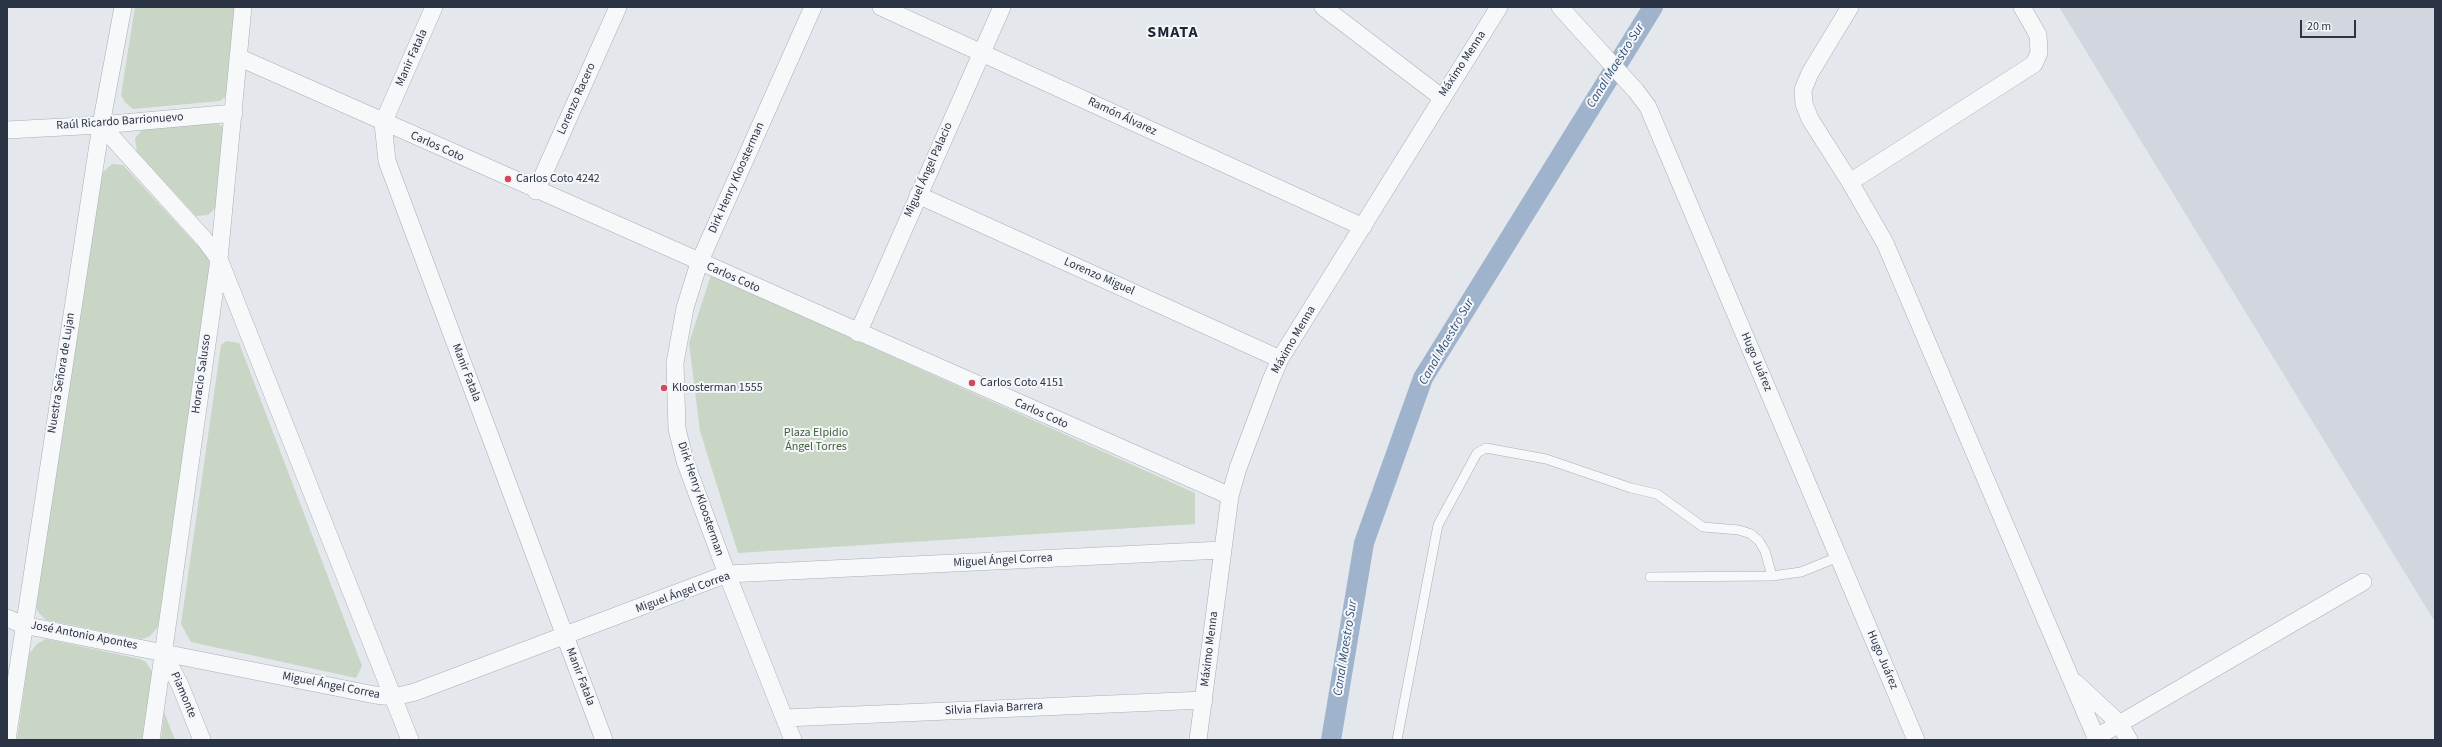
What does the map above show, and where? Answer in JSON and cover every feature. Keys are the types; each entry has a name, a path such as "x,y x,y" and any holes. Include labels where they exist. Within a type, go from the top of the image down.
{"street":[{"name":"Nuestra Señora de Lujan","path":"7,740 14,649 23,625 101,125 123,7"},
{"name":"Horacio Salusso","path":"151,740 219,259 243,7"},
{"name":"Manir Fatala","path":"434,7 383,123 387,161 604,740"},
{"name":"Lorenzo Racero","path":"536,191 618,7"},
{"name":"Dirk Henry Kloosterman","path":"793,740 726,574 684,461 677,429 675,363 685,308 699,263 813,7"},
{"name":"Ramón Álvarez","path":"881,7 1363,227"},
{"name":"Miguel Ángel Palacio","path":"858,333 1002,7"},
{"path":"1323,7 1441,97"},
{"name":"Máximo Menna","path":"1198,740 1230,496 1238,468 1280,359 1363,227 1441,97 1500,7"},
{"name":"Hugo Juárez","path":"1560,7 1636,91 1648,107 1916,740"},
{"path":"1850,7 1810,73 1803,90 1804,104 1810,119 1850,182 1884,243 2073,680 2096,739 2119,723 2133,718 2363,582"},
{"path":"1850,182 2034,64 2039,53 2038,35 2022,7"},
{"name":"Carlos Coto","path":"238,57 536,191 1230,496"},
{"name":"Raúl Ricardo Barrionuevo","path":"7,130 101,125 234,113"},
{"path":"101,125 204,239 219,259 410,740"},
{"name":"Lorenzo Miguel","path":"918,195 1280,359"},
{"name":"Miguel Ángel Correa","path":"163,652 375,695 394,697 415,692 565,637 726,574 1222,550"},
{"name":"José Antonio Apontes","path":"7,618 23,625 163,652"},
{"name":"Piamonte","path":"163,652 180,685 202,740"},
{"path":"2073,680 2119,723 2129,740"},
{"name":"Silvia Flavia Barrera","path":"785,718 1204,700"}],"lane":[{"path":"1396,740 1438,524 1477,453 1486,448 1546,459 1657,494 1704,528 1739,530 1750,534 1759,541 1765,550 1772,576"},
{"path":"1650,577 1772,576 1801,572 1838,557"}],"shaded area":[{"path":"2059,7 2435,7 2435,622"}],"green space":[{"path":"135,7 237,7 226,96 220,101 133,109 125,102 121,95"},
{"path":"214,122 222,126 227,136 217,206 208,215 196,216 137,152 135,138 144,128"},
{"path":"112,164 123,165 206,255 210,264 158,627 150,636 142,639 46,620 38,612 35,604 101,174"},
{"name":"Plaza Elpidio Ángel Torres","path":"711,275 1195,493 1195,524 738,553 700,431 689,343"},
{"path":"226,341 239,343 362,666 356,678 191,642 181,624 221,345"},
{"path":"46,639 140,659 146,662 152,672 143,740 17,740 29,654 37,644"},
{"path":"164,712 175,740 161,740"}],"waterway":[{"name":"Canal Maestro Sur","path":"1331,740 1364,543 1423,378 1653,7"}],"place":[{"name":"Carlos Coto 4242","path":"508,179"},
{"name":"Carlos Coto 4151","path":"972,383"},
{"name":"Kloosterman 1555","path":"664,388"}],"district":[{"name":"SMATA","path":"1173,33"}]}
